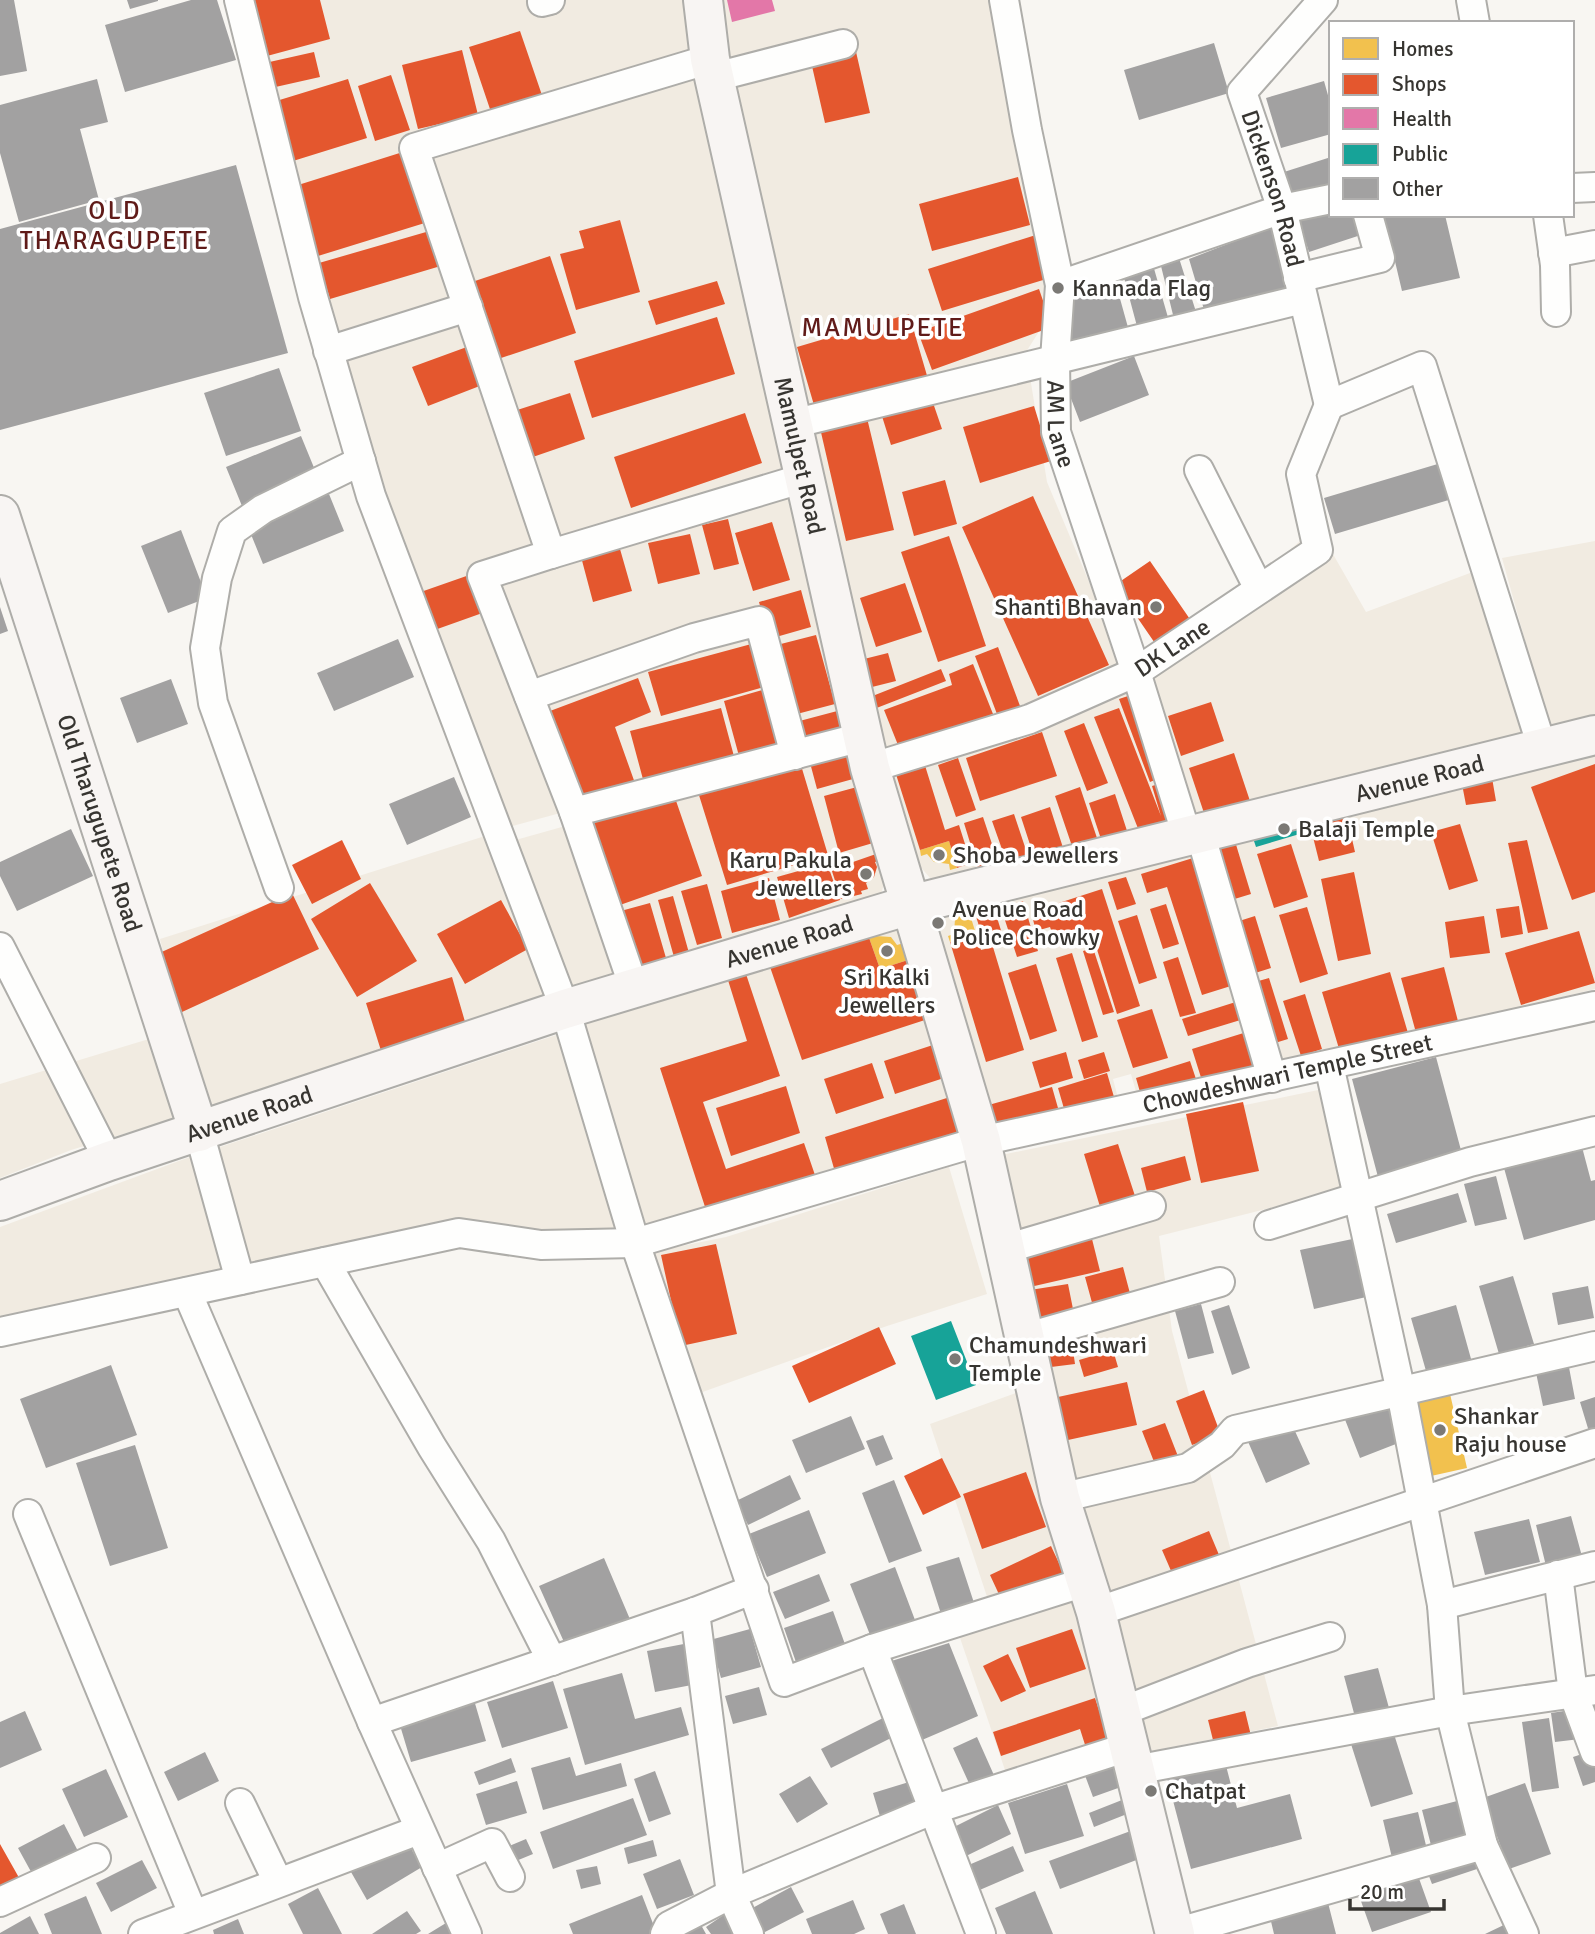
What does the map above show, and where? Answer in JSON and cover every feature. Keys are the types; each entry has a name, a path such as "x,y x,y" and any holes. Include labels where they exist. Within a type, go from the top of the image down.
{"street":[{"path":"239,0 313,297 371,496 565,1009 635,1243 784,1682 872,1649 1091,1597 1421,1501 1595,1443"},
{"name":"Mamulpet Road","path":"703,0 712,68 866,753 981,1141 1060,1498 1091,1597 1175,1934"},
{"name":"AM Lane","path":"1004,0 1027,131 1060,285 1055,360 1056,432 1136,672 1194,834 1272,1078"},
{"name":"Dickenson Road","path":"1323,0 1242,92 1282,209 1329,405"},
{"path":"1471,0 1475,21"},
{"path":"551,554 414,148 712,68 843,44"},
{"path":"1574,188 1595,187"},
{"path":"1060,285 1282,209 1329,199"},
{"path":"792,424 1055,360 1300,288 1380,258 1369,217"},
{"path":"1548,217 1556,312"},
{"path":"1553,253 1595,245"},
{"path":"328,351 467,307"},
{"path":"1329,405 1422,366 1542,747"},
{"name":"DK Lane","path":"574,811 795,755 866,753 1030,719 1136,672 1318,550 1301,474 1329,405"},
{"path":"279,888 213,703 205,648 218,578 232,531 263,509 361,461"},
{"path":"1199,470 1259,589"},
{"path":"634,988 574,811 482,576 804,478"},
{"name":"Old Tharugupete Road","path":"0,515 200,1132"},
{"path":"529,696 694,638 759,621 795,755"},
{"name":"Avenue Road","path":"0,1201 109,1161 565,1009 910,905 1595,734"},
{"path":"0,947 109,1161"},
{"name":"Chowdeshwari Temple Street","path":"0,1332 458,1233 541,1245 635,1243 981,1141 1595,1006"},
{"path":"1329,1065 1401,1392 1442,1605 1450,1712 1483,1845 1524,1934"},
{"path":"1269,1225 1470,1162 1595,1131"},
{"path":"200,1132 240,1280"},
{"path":"1005,1249 1152,1206"},
{"path":"325,1262 432,1447 491,1541 552,1661"},
{"path":"1024,1338 1220,1282"},
{"path":"187,1292 419,1830 467,1934"},
{"path":"1060,1498 1188,1468 1222,1445 1235,1430 1595,1346"},
{"path":"28,1514 193,1914"},
{"path":"1442,1605 1595,1566"},
{"path":"1558,1575 1595,1752"},
{"path":"372,1722 695,1612 754,1589"},
{"path":"695,1612 731,1894 749,1934"},
{"path":"1128,1743 1247,1663 1330,1637"},
{"path":"872,1649 981,1934"},
{"path":"665,1934 669,1926 731,1894 932,1810 1128,1743 1450,1712 1584,1692"},
{"path":"240,1803 278,1882"},
{"path":"143,1934 419,1830"},
{"path":"436,1868 492,1843 510,1877"},
{"path":"1175,1934 1483,1845"},
{"path":"0,1902 96,1858"}],"shaded area":[{"path":"249,0 690,0 850,734 505,828 373,467 287,177"},
{"path":"718,0 995,0 1054,308 1026,352 1047,482 1127,672 882,753 742,147"},
{"path":"1317,526 1366,612 1478,570 1524,733 954,885 930,878 913,858 884,770 1009,736 1214,617"},
{"path":"1595,541 1595,717 1549,727 1502,558"},
{"path":"850,746 888,874 881,893 867,903 566,993 512,841"},
{"path":"1595,752 1595,989 1139,1102 1131,1074 1113,1079 1119,1102 998,1134 939,942 943,921 957,906"},
{"path":"485,836 548,1004 71,1150 0,1178 0,1084 182,1029 160,939"},
{"path":"876,925 894,925 906,934 969,1131 642,1229 584,1024"},
{"path":"565,1032 618,1228 531,1233 0,1321 0,1227 187,1158"},
{"path":"1328,1088 1357,1186 1159,1236 1172,1331 1278,1726 1147,1752 1085,1536 1001,1155"},
{"path":"949,1167 987,1294 887,1326 697,1394 647,1253 726,1237"},
{"path":"1019,1392 1116,1739 1006,1773 958,1632 996,1624 930,1424"}],"building: Homes":[{"path":"949,841 957,868 950,870 949,864 934,862 927,854 921,856 920,850"},
{"path":"967,905 976,934 950,942 948,936 954,934 955,919 963,912 961,906"},
{"path":"874,930 876,936 891,937 897,945 904,943 908,960 880,969 867,932"},
{"name":"Shankar Raju house","path":"1448,1385 1467,1468 1431,1476 1413,1392"}],"building: Shops":[{"path":"252,0 320,0 330,39 267,56"},
{"path":"520,31 544,101 493,118 469,47"},
{"path":"854,43 870,113 825,123 809,53"},
{"path":"462,50 478,115 418,129 402,65"},
{"path":"314,52 320,77 271,88 265,63"},
{"path":"391,75 410,130 375,141 358,86"},
{"path":"348,79 367,138 293,161 273,102"},
{"path":"406,151 428,222 318,256 295,186"},
{"path":"1018,177 1030,225 932,251 919,204"},
{"path":"620,220 640,292 576,310 560,254 584,248 579,231"},
{"path":"433,230 444,265 330,299 319,263"},
{"path":"1039,234 1053,277 942,311 928,269"},
{"path":"550,256 576,333 492,361 466,284"},
{"path":"717,281 725,304 656,325 648,301"},
{"path":"1039,289 1052,327 932,370 918,332"},
{"path":"909,314 928,379 816,412 797,347"},
{"path":"717,317 735,374 592,418 574,361"},
{"path":"475,344 490,382 428,406 412,367"},
{"path":"570,393 585,439 527,459 511,412"},
{"path":"931,397 942,429 891,445 881,413"},
{"path":"1034,406 1051,461 980,483 963,427"},
{"path":"745,413 762,463 631,508 614,457"},
{"path":"867,418 894,530 846,541 820,428"},
{"path":"945,480 957,524 914,536 902,492"},
{"path":"1033,496 1109,665 1038,696 962,527"},
{"path":"728,519 739,564 714,570 702,525"},
{"path":"772,522 790,580 753,591 735,533"},
{"path":"690,534 700,574 658,584 648,543"},
{"path":"949,536 986,646 938,662 901,552"},
{"path":"618,542 632,591 593,602 580,553"},
{"name":"Shanti Bhavan","path":"1150,561 1196,628 1161,652 1115,585"},
{"path":"475,573 488,611 429,632 415,594"},
{"path":"905,583 922,632 876,647 860,598"},
{"path":"801,590 811,627 769,639 759,602"},
{"path":"816,635 835,704 793,715 773,646"},
{"path":"755,643 768,686 661,716 648,672"},
{"path":"998,647 1023,714 1000,722 975,656"},
{"path":"888,653 896,681 868,688 860,660"},
{"path":"973,664 993,714 900,750 884,710 952,685 949,674"},
{"path":"941,669 946,681 874,709 870,697"},
{"path":"638,678 651,712 615,727 636,786 584,804 550,711"},
{"path":"766,689 784,757 742,767 724,701"},
{"path":"1137,693 1167,775 1150,782 1119,699"},
{"path":"1211,702 1224,741 1181,756 1168,716"},
{"path":"721,708 735,760 644,783 630,731"},
{"path":"1119,708 1161,816 1152,786 1168,781 1180,818 1139,831 1094,717"},
{"path":"841,710 848,735 800,749 792,723"},
{"path":"1084,723 1108,783 1087,791 1064,731"},
{"path":"1042,732 1057,776 980,801 966,758"},
{"path":"845,749 853,779 817,789 809,759"},
{"path":"1234,753 1250,801 1205,816 1189,768"},
{"path":"958,758 976,810 956,817 938,765"},
{"path":"923,759 945,830 959,825 971,863 957,868 949,841 920,850 894,768"},
{"path":"800,762 828,855 727,885 698,792"},
{"path":"1595,764 1595,892 1572,900 1531,787"},
{"path":"1491,772 1496,801 1466,805 1461,779"},
{"path":"857,787 873,843 839,853 824,796"},
{"path":"1080,787 1100,847 1075,855 1055,796"},
{"path":"1115,794 1130,840 1104,848 1089,803"},
{"path":"674,795 702,876 620,905 591,822"},
{"path":"1050,807 1065,854 1036,863 1021,817"},
{"path":"1014,814 1030,862 1009,869 992,821"},
{"path":"983,817 999,865 979,872 964,823"},
{"path":"1347,817 1355,852 1319,861 1310,825"},
{"path":"1460,824 1478,881 1449,890 1431,832"},
{"path":"1234,838 1251,894 1228,901 1210,845"},
{"path":"342,840 361,879 312,904 292,865"},
{"path":"1527,840 1548,929 1528,933 1508,843"},
{"path":"1291,844 1308,897 1274,908 1257,854"},
{"path":"850,853 853,862 876,854 877,867 874,877 866,883 868,889 861,891 862,894 841,899 828,859"},
{"path":"1193,858 1234,985 1202,995 1167,887 1147,893 1141,874"},
{"path":"827,863 840,900 789,918 777,877"},
{"path":"1354,872 1371,954 1338,961 1321,879"},
{"path":"1126,877 1136,904 1117,910 1108,882"},
{"path":"769,878 780,920 732,933 721,891"},
{"path":"370,883 417,961 357,997 311,919"},
{"path":"707,884 722,938 697,945 681,891"},
{"path":"1102,889 1140,1006 1117,1014 1091,930 1055,941 1050,927 1036,931 1031,912"},
{"path":"292,893 319,949 182,1012 155,955"},
{"path":"673,896 689,953 674,957 658,900"},
{"path":"501,900 528,949 465,984 437,934"},
{"path":"1023,901 1038,951 1017,957 1001,908"},
{"path":"650,903 666,958 633,967 617,912"},
{"path":"1166,904 1179,944 1163,949 1150,909"},
{"path":"1519,906 1523,934 1501,938 1496,909"},
{"path":"1307,907 1328,974 1300,983 1279,915"},
{"path":"994,908 1004,940 985,946 975,913"},
{"path":"1137,915 1157,978 1139,984 1118,921"},
{"path":"1255,916 1271,968 1252,974 1236,922"},
{"path":"1484,916 1490,953 1450,958 1445,922"},
{"path":"1579,931 1595,983 1521,1005 1505,953"},
{"path":"867,932 880,969 908,960 928,1019 802,1060 769,964"},
{"path":"976,934 981,950 993,947 1024,1050 986,1062 950,942"},
{"path":"1093,948 1114,1012 1103,1015 1083,951"},
{"path":"1072,953 1098,1037 1082,1042 1056,958"},
{"path":"1178,957 1196,1013 1180,1017 1163,962"},
{"path":"1036,964 1057,1031 1030,1040 1008,973"},
{"path":"1444,967 1460,1029 1418,1040 1401,978"},
{"path":"745,971 780,1076 703,1102 726,1169 804,1143 816,1178 707,1213 660,1068 747,1041 727,977"},
{"path":"1390,972 1408,1033 1340,1052 1322,992"},
{"path":"452,977 468,1032 383,1057 366,1003"},
{"path":"1269,978 1288,1039 1268,1045 1248,984"},
{"path":"1305,994 1322,1049 1301,1056 1283,1001"},
{"path":"1242,1000 1247,1018 1188,1036 1182,1019"},
{"path":"1152,1009 1168,1058 1133,1068 1117,1020"},
{"path":"1250,1031 1262,1069 1204,1087 1192,1049"},
{"path":"936,1044 947,1077 895,1094 884,1061"},
{"path":"1066,1052 1073,1078 1040,1088 1032,1062"},
{"path":"1104,1052 1110,1071 1084,1079 1078,1060"},
{"path":"1190,1061 1197,1082 1142,1099 1136,1078"},
{"path":"872,1063 884,1098 836,1114 824,1079"},
{"path":"1107,1073 1114,1097 1065,1112 1058,1088"},
{"path":"786,1086 800,1133 731,1156 716,1108"},
{"path":"1052,1087 1060,1115 993,1133 985,1106"},
{"path":"953,1096 964,1131 835,1172 825,1137"},
{"path":"1243,1102 1259,1171 1201,1183 1186,1114"},
{"path":"1118,1144 1136,1199 1101,1210 1084,1154"},
{"path":"1185,1156 1191,1180 1147,1192 1141,1168"},
{"path":"1091,1235 1100,1271 1030,1287 1021,1251"},
{"path":"716,1244 737,1334 681,1346 661,1255"},
{"path":"1123,1267 1132,1301 1094,1310 1085,1277"},
{"path":"1068,1284 1075,1319 1036,1325 1030,1290"},
{"path":"879,1327 896,1364 809,1403 792,1366"},
{"path":"1072,1343 1075,1364 1051,1367 1049,1346"},
{"path":"1113,1350 1118,1367 1084,1377 1079,1360"},
{"path":"1127,1382 1137,1425 1068,1440 1058,1397"},
{"path":"1204,1390 1221,1435 1192,1445 1176,1401"},
{"path":"1165,1423 1181,1464 1158,1472 1142,1431"},
{"path":"942,1458 961,1497 923,1515 904,1476"},
{"path":"1026,1472 1046,1527 982,1549 963,1494"},
{"path":"1209,1531 1222,1562 1175,1580 1162,1550"},
{"path":"1051,1546 1064,1574 1003,1603 990,1575"},
{"path":"1072,1629 1086,1669 1030,1688 1016,1648"},
{"path":"1008,1654 1026,1691 1001,1702 983,1666"},
{"path":"1095,1698 1110,1744 1087,1751 1080,1729 1001,1756 993,1732"},
{"path":"1245,1711 1253,1744 1216,1752 1208,1720"},
{"path":"0,1844 22,1883 0,1895"}],"building: Health":[{"path":"727,0 772,0 775,11 732,22"}],"building: Public":[{"path":"1299,821 1303,833 1256,847 1252,835"},
{"path":"951,1321 976,1385 936,1400 911,1336"}],"building: Other":[{"path":"0,0 14,0 27,71 0,76"},
{"path":"127,0 158,0 158,1 130,9"},
{"path":"191,0 217,0 236,60 125,92 105,25"},
{"path":"1214,43 1229,93 1139,120 1124,70"},
{"path":"97,79 108,122 80,129 99,200 19,222 0,153 0,105"},
{"path":"1324,81 1329,99 1329,135 1281,148 1266,98"},
{"path":"1329,158 1329,186 1292,197 1284,172"},
{"path":"236,165 288,353 0,430 0,229"},
{"path":"1329,206 1329,217 1366,217 1370,232 1309,252 1297,216"},
{"path":"1384,217 1445,217 1460,278 1402,291"},
{"path":"1274,226 1291,290 1205,313 1189,259"},
{"path":"1179,258 1197,315 1175,323 1161,266"},
{"path":"1153,265 1169,321 1138,330 1123,274"},
{"path":"1114,277 1129,331 1067,349 1070,292"},
{"path":"1134,356 1149,395 1080,422 1065,383"},
{"path":"279,368 301,431 226,456 204,393"},
{"path":"301,436 317,475 242,506 226,467"},
{"path":"1441,463 1452,499 1335,534 1324,498"},
{"path":"329,494 344,531 263,564 248,527"},
{"path":"181,530 207,598 168,613 141,546"},
{"path":"0,607 8,631 0,634"},
{"path":"398,639 414,677 334,711 317,673"},
{"path":"171,679 188,724 137,743 120,698"},
{"path":"454,777 471,817 407,845 389,804"},
{"path":"71,829 93,876 17,911 0,876 0,862"},
{"path":"1436,1057 1462,1154 1378,1177 1352,1079"},
{"path":"1582,1147 1591,1181 1595,1180 1595,1220 1524,1240 1504,1168"},
{"path":"1496,1176 1507,1219 1475,1226 1464,1184"},
{"path":"1458,1193 1467,1222 1396,1243 1387,1214"},
{"path":"1362,1237 1375,1295 1314,1309 1300,1250"},
{"path":"1513,1276 1534,1344 1499,1354 1479,1286"},
{"path":"1588,1286 1594,1318 1558,1325 1552,1293"},
{"path":"1201,1304 1214,1353 1188,1359 1175,1311"},
{"path":"1229,1305 1250,1368 1232,1375 1211,1311"},
{"path":"1456,1305 1473,1366 1428,1378 1411,1318"},
{"path":"1568,1362 1575,1399 1543,1406 1535,1368"},
{"path":"111,1365 137,1435 46,1468 20,1399"},
{"path":"1595,1397 1595,1433 1590,1435 1580,1402"},
{"path":"1385,1401 1401,1442 1360,1458 1344,1417"},
{"path":"851,1416 865,1449 806,1473 792,1440"},
{"path":"1289,1418 1310,1464 1266,1483 1246,1437"},
{"path":"883,1435 893,1459 876,1466 866,1441"},
{"path":"135,1445 168,1548 110,1566 76,1463"},
{"path":"790,1475 801,1499 748,1525 736,1501"},
{"path":"894,1480 922,1551 889,1563 862,1493"},
{"path":"809,1510 826,1553 767,1577 749,1534"},
{"path":"1571,1516 1583,1560 1547,1570 1536,1525"},
{"path":"1529,1519 1540,1562 1485,1575 1474,1532"},
{"path":"959,1557 976,1609 943,1620 926,1567"},
{"path":"604,1558 632,1624 568,1651 539,1586"},
{"path":"895,1567 918,1628 874,1645 850,1584"},
{"path":"819,1574 830,1601 785,1619 773,1592"},
{"path":"833,1611 846,1647 797,1665 784,1628"},
{"path":"750,1629 761,1667 721,1678 710,1640"},
{"path":"689,1643 697,1684 655,1692 647,1651"},
{"path":"949,1643 978,1716 915,1743 885,1663"},
{"path":"1378,1668 1389,1708 1355,1717 1344,1676"},
{"path":"622,1673 635,1719 681,1707 689,1735 585,1765 563,1689"},
{"path":"553,1681 568,1728 502,1748 487,1702"},
{"path":"759,1687 767,1715 733,1724 725,1696"},
{"path":"474,1700 486,1741 411,1762 399,1722"},
{"path":"1577,1709 1580,1739 1555,1742 1551,1713"},
{"path":"25,1711 42,1750 0,1768 0,1722"},
{"path":"883,1718 893,1737 831,1768 821,1749"},
{"path":"1549,1718 1559,1788 1532,1792 1522,1722"},
{"path":"1393,1731 1413,1794 1371,1807 1351,1744"},
{"path":"977,1737 997,1782 973,1792 953,1748"},
{"path":"1591,1751 1595,1764 1595,1782 1583,1786 1573,1757"},
{"path":"205,1752 219,1781 178,1801 164,1772"},
{"path":"570,1757 576,1776 621,1763 627,1786 543,1810 531,1768"},
{"path":"511,1758 516,1772 479,1785 474,1772"},
{"path":"1224,1758 1237,1808 1290,1794 1302,1839 1191,1869 1166,1774"},
{"path":"1111,1760 1121,1787 1093,1797 1083,1770"},
{"path":"106,1769 128,1817 84,1837 62,1789"},
{"path":"655,1771 671,1814 649,1822 634,1779"},
{"path":"810,1776 828,1804 797,1823 779,1794"},
{"path":"517,1781 527,1813 486,1825 476,1794"},
{"path":"909,1782 918,1811 882,1823 873,1793"},
{"path":"1525,1783 1551,1854 1509,1869 1483,1798"},
{"path":"1067,1784 1084,1836 1025,1854 1008,1803"},
{"path":"633,1798 647,1835 553,1869 540,1832"},
{"path":"1122,1800 1127,1814 1094,1827 1089,1813"},
{"path":"1461,1800 1473,1843 1433,1853 1422,1810"},
{"path":"998,1805 1011,1834 960,1859 946,1831"},
{"path":"1418,1812 1429,1858 1394,1866 1383,1820"},
{"path":"64,1824 80,1855 35,1879 18,1848"},
{"path":"1136,1829 1147,1856 1060,1889 1049,1861"},
{"path":"526,1839 533,1854 506,1865 500,1850"},
{"path":"406,1840 422,1867 367,1900 351,1872"},
{"path":"653,1840 657,1856 628,1864 624,1848"},
{"path":"1013,1846 1024,1871 975,1892 964,1867"},
{"path":"1474,1850 1480,1868 1432,1884 1425,1866"},
{"path":"680,1859 694,1895 657,1909 643,1874"},
{"path":"142,1860 157,1888 111,1912 96,1883"},
{"path":"597,1866 601,1884 581,1889 576,1870"},
{"path":"1416,1870 1431,1912 1372,1932 1357,1890"},
{"path":"791,1887 804,1912 761,1934 747,1911"},
{"path":"318,1888 342,1934 303,1934 288,1904"},
{"path":"1035,1891 1053,1934 1006,1934 995,1908"},
{"path":"642,1895 657,1934 573,1934 569,1924"},
{"path":"1326,1895 1336,1934 1274,1934 1268,1909"},
{"path":"86,1896 102,1934 52,1934 44,1914"},
{"path":"853,1900 865,1929 854,1934 812,1934 806,1919"},
{"path":"904,1904 916,1934 888,1934 880,1914"},
{"path":"407,1911 421,1931 416,1934 372,1934"},
{"path":"725,1914 739,1934 711,1934 706,1927"},
{"path":"30,1916 39,1934 0,1934 0,1933"},
{"path":"238,1919 244,1934 214,1934 213,1930"},
{"path":"446,1923 453,1934 428,1934"},
{"path":"1508,1923 1513,1934 1485,1934"},
{"path":"701,1925 706,1934 686,1934"}],"place":[{"name":"Kannada Flag","path":"1058,288"},
{"name":"Shanti Bhavan","path":"1156,607"},
{"name":"Balaji Temple","path":"1284,829"},
{"name":"Shoba Jewellers","path":"939,855"},
{"name":"Karu Pakula Jewellers","path":"866,874"},
{"name":"Avenue Road Police Chowky","path":"938,923"},
{"name":"Sri Kalki Jewellers","path":"887,951"},
{"name":"Chamundeshwari Temple","path":"955,1359"},
{"name":"Shankar Raju house","path":"1440,1430"},
{"name":"Chatpat","path":"1151,1791"}],"district":[{"name":"OLD THARAGUPETE","path":"115,225"},
{"name":"MAMULPETE","path":"883,327"}]}
